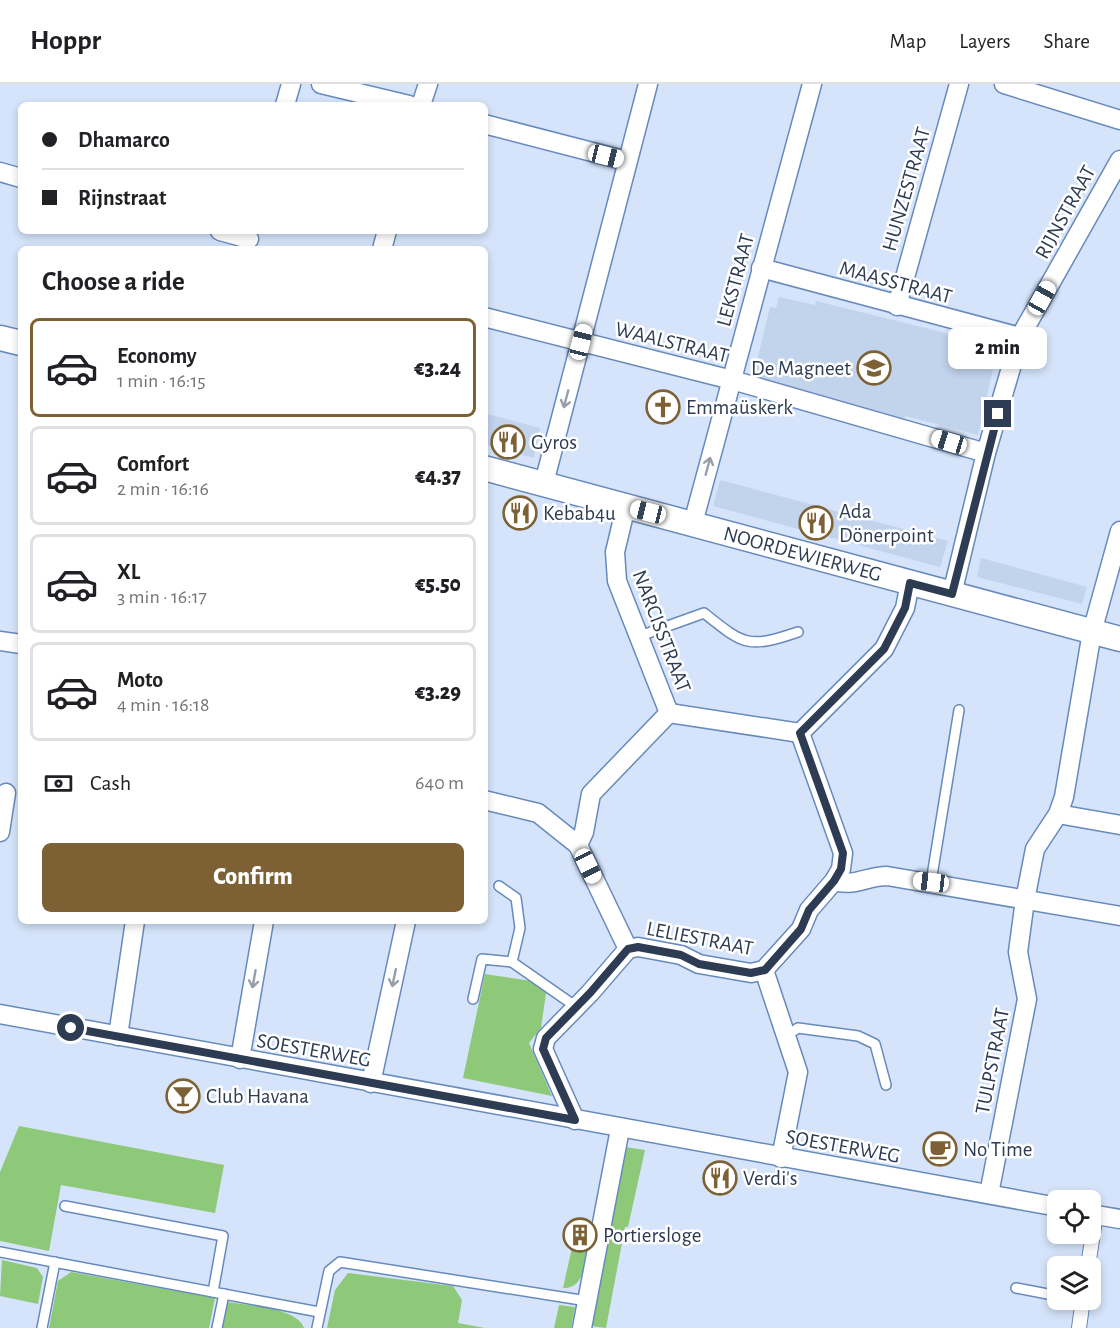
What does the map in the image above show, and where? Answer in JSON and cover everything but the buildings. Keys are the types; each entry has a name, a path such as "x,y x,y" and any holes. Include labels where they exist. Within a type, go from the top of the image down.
{"street":[{"path":"286,102 291,84"},
{"path":"321,84 396,102"},
{"path":"423,102 428,84"},
{"path":"544,483 648,84"},
{"name":"LEKSTRAAT","path":"693,523 812,84"},
{"name":"HUNZESTRAAT","path":"897,306 959,84"},
{"path":"1004,84 1120,120"},
{"path":"488,125 627,161"},
{"name":"RIJNSTRAAT","path":"952,594 986,453 1020,337 1120,160"},
{"path":"0,172 18,177"},
{"path":"230,234 249,240"},
{"name":"MAASSTRAAT","path":"761,268 1020,337"},
{"name":"WAALSTRAAT","path":"488,318 732,380 986,453"},
{"path":"0,338 18,342"},
{"name":"NOORDEWIERWEG","path":"488,469 1120,639"},
{"name":"NARCISSTRAAT","path":"578,845 584,832 591,794 669,713 617,581 614,567 626,506"},
{"name":"TULPSTRAAT","path":"989,1194 1027,999 1018,952 1035,849 1058,814 1064,797 1092,632 1120,531"},
{"path":"669,713 800,733 884,649 905,608 910,583"},
{"path":"0,641 18,644"},
{"name":"LELIESTRAAT","path":"628,949 638,947 681,955 699,964 751,973 765,970 801,929 809,910 834,881 841,869 843,853 800,733"},
{"path":"0,832 9,794"},
{"path":"488,801 538,813 578,845 628,949 590,993 546,1038 543,1049 575,1120"},
{"path":"1058,814 1120,825"},
{"path":"834,881 848,885 878,876 931,882 1120,916"},
{"path":"118,1036 135,924"},
{"path":"240,1059 263,924"},
{"path":"372,1083 405,924"},
{"name":"LELIESTRAAT","path":"765,970 798,1072 781,1158"},
{"name":"SOESTERWEG","path":"0,1014 620,1129 1047,1205"},
{"path":"582,1328 620,1129"},
{"path":"1101,1220 1120,1219"},
{"path":"1079,1328 1081,1310"}],"lane":[{"path":"640,636 704,613 731,634 749,641 766,643 798,632"},
{"path":"931,882 959,710"},
{"path":"499,886 516,898 520,928 512,962"},
{"path":"472,999 482,960 512,962 575,1006"},
{"path":"786,1036 798,1028 858,1036 875,1044 886,1085"},
{"path":"65,1206 223,1236 213,1292"},
{"path":"0,1252 320,1312"},
{"path":"42,1328 55,1262"},
{"path":"317,1328 329,1270 340,1262 587,1300"},
{"path":"1016,1288 1047,1294"},
{"path":"217,1328 224,1294"}],"shaded area":[{"name":"De Magneet","path":"779,297 815,305 816,301 950,334 995,360 978,435 906,416 902,420 753,377 770,307 776,308"},
{"path":"488,414 540,428 534,458 488,446"},
{"path":"720,480 948,541 940,567 713,506"},
{"path":"981,558 1087,587 1082,604 977,577"}],"green space":[{"path":"485,974 531,981 546,993 541,1028 529,1043 552,1096 463,1078"},
{"path":"19,1126 224,1165 215,1213 61,1185 49,1251 0,1241 0,1172"},
{"path":"625,1147 645,1150 628,1227 625,1227 606,1328 591,1326"},
{"path":"573,1243 588,1245 585,1266 576,1284 563,1288"},
{"path":"2,1260 37,1268 43,1277 38,1304 0,1296"},
{"path":"71,1272 215,1298 209,1328 49,1328 58,1281"},
{"path":"348,1273 453,1286 462,1300 458,1323 485,1328 327,1328 335,1290"},
{"path":"227,1302 282,1312 300,1321 304,1328 222,1328"},
{"path":"559,1305 575,1307 571,1328 554,1328"}],"place":[{"name":"De Magneet","path":"874,368"},
{"name":"Emmaüskerk","path":"663,407"},
{"name":"Gyros","path":"508,442"},
{"name":"Kebab4u","path":"520,513"},
{"name":"Ada Dönerpoint","path":"816,523"},
{"name":"Club Havana","path":"183,1096"},
{"name":"No Time","path":"940,1149"},
{"name":"Verdi's","path":"720,1178"},
{"name":"Portiersloge","path":"580,1235"}],"route":[{"path":"71,1028 575,1120 543,1049 546,1038 590,993 619,956 628,949 638,947 681,955 699,964 751,973 765,970 773,964 801,929 809,910 834,881 841,869 843,853 800,733 884,649 905,608 910,583 952,594 986,453 998,414"}]}
